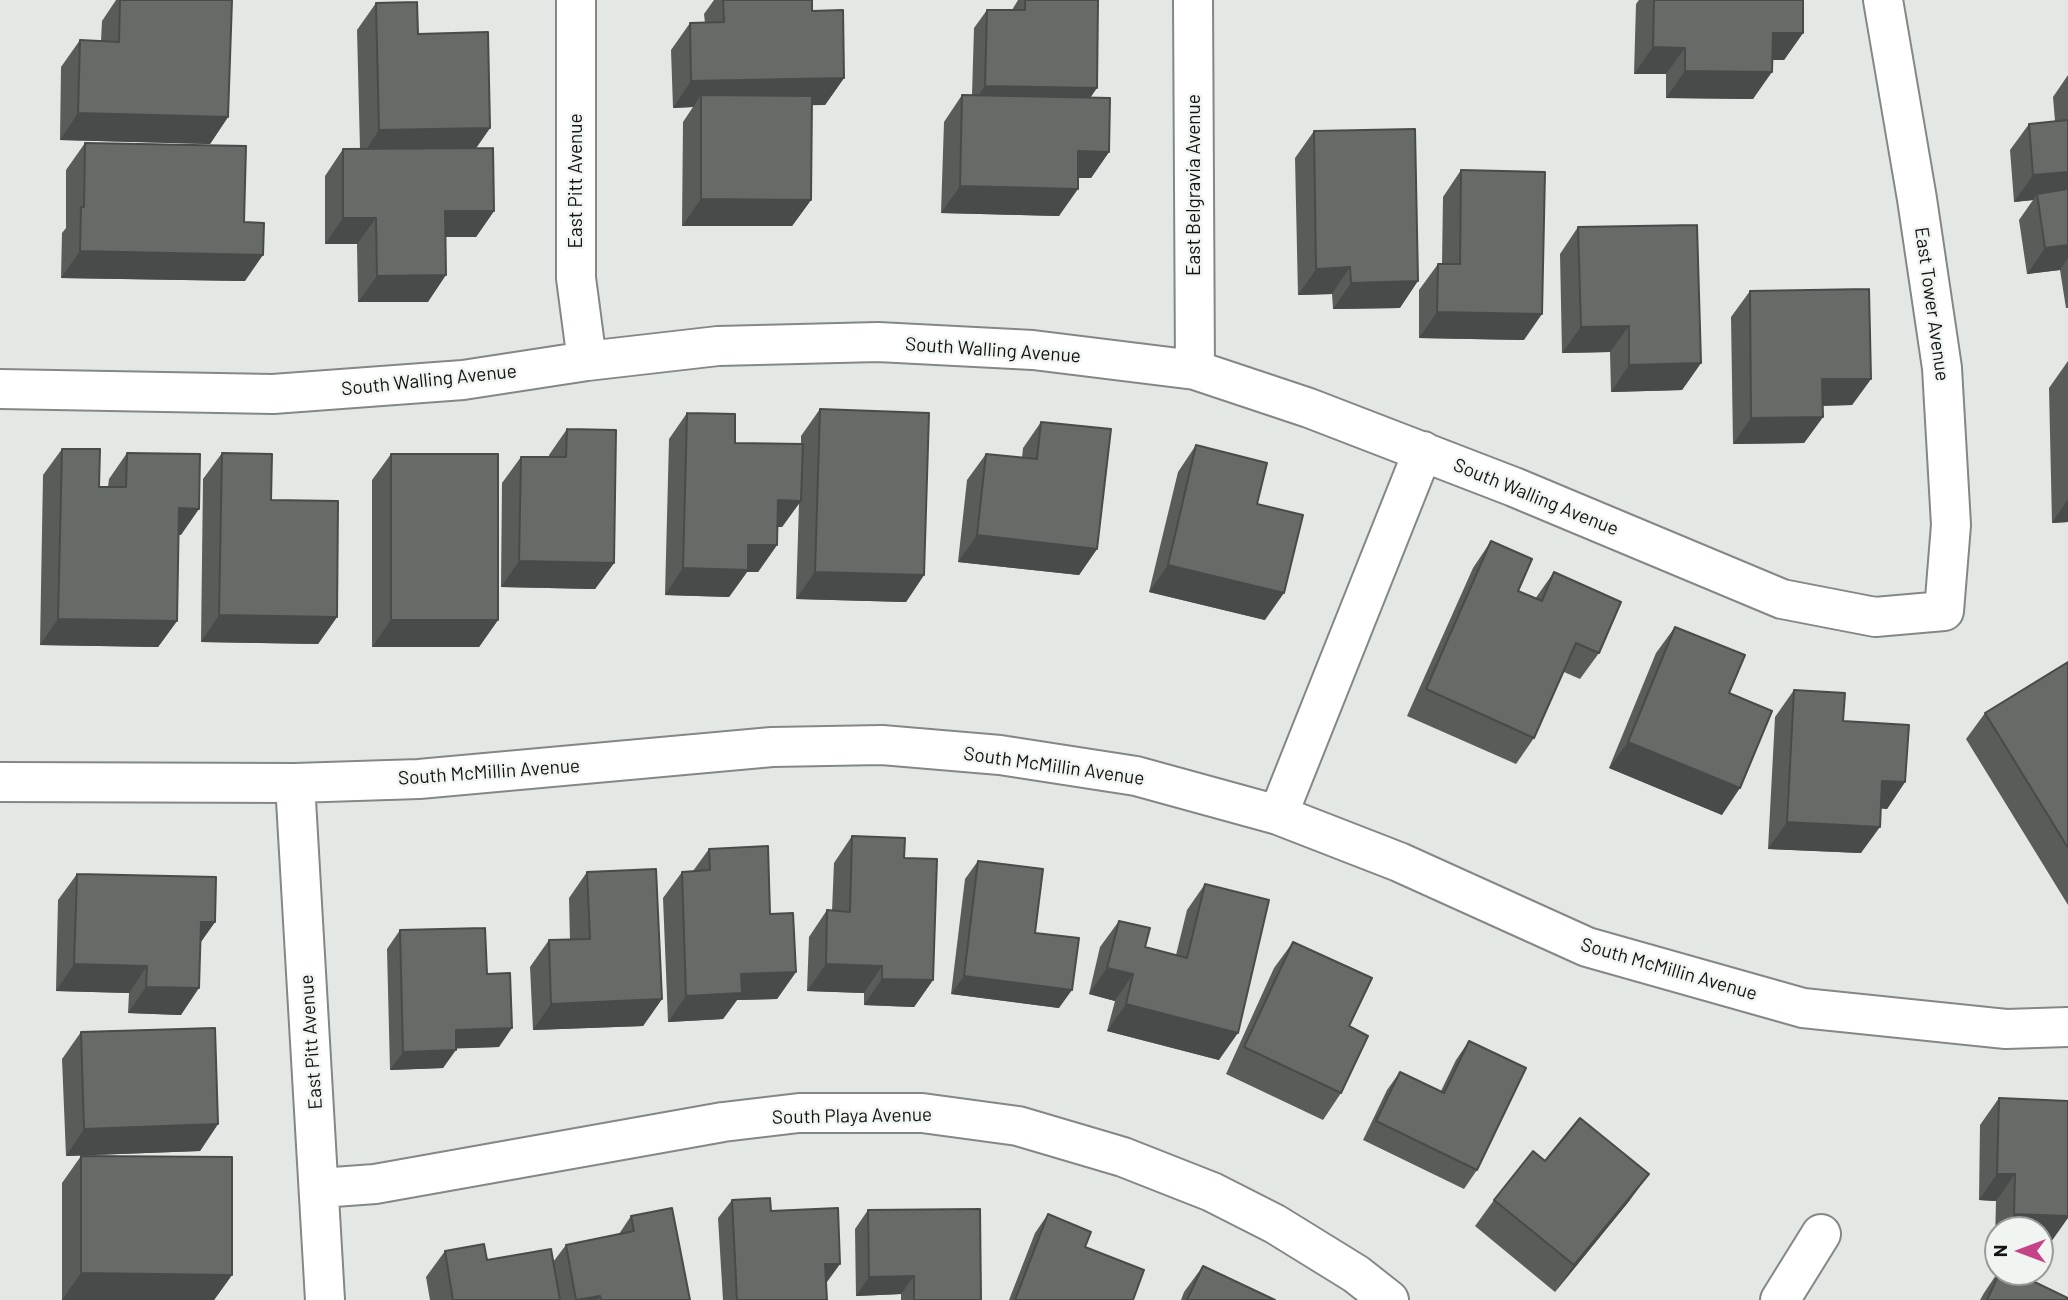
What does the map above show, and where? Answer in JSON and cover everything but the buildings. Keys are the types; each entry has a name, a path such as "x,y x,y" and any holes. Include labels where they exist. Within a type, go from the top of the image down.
{"street":[{"name":"East Pitt Avenue","path":"576,0 576,278 587,361"},
{"name":"East Belgravia Avenue","path":"1193,0 1195,370"},
{"name":"East Tower Avenue","path":"1883,0 1942,368 1951,524 1944,611"},
{"name":"South Walling Avenue","path":"0,389 273,394 463,380 587,361 718,346 878,342 1032,350 1195,370 1309,408 1423,451 1782,598 1875,617 1944,611"},
{"path":"1278,815 1423,451"},
{"name":"South McMillin Avenue","path":"0,782 295,783 419,779 772,747 882,745 1000,755 1136,776 1278,815 1399,862 1587,947 1803,1008 2006,1029 2068,1027"},
{"name":"East Pitt Avenue","path":"295,783 325,1300"},
{"name":"South Playa Avenue","path":"320,1188 375,1184 723,1122 799,1113 922,1113 1018,1126 1123,1157 1212,1192 1275,1224 1356,1274 1389,1300"},
{"path":"1780,1300 1821,1234"}]}
